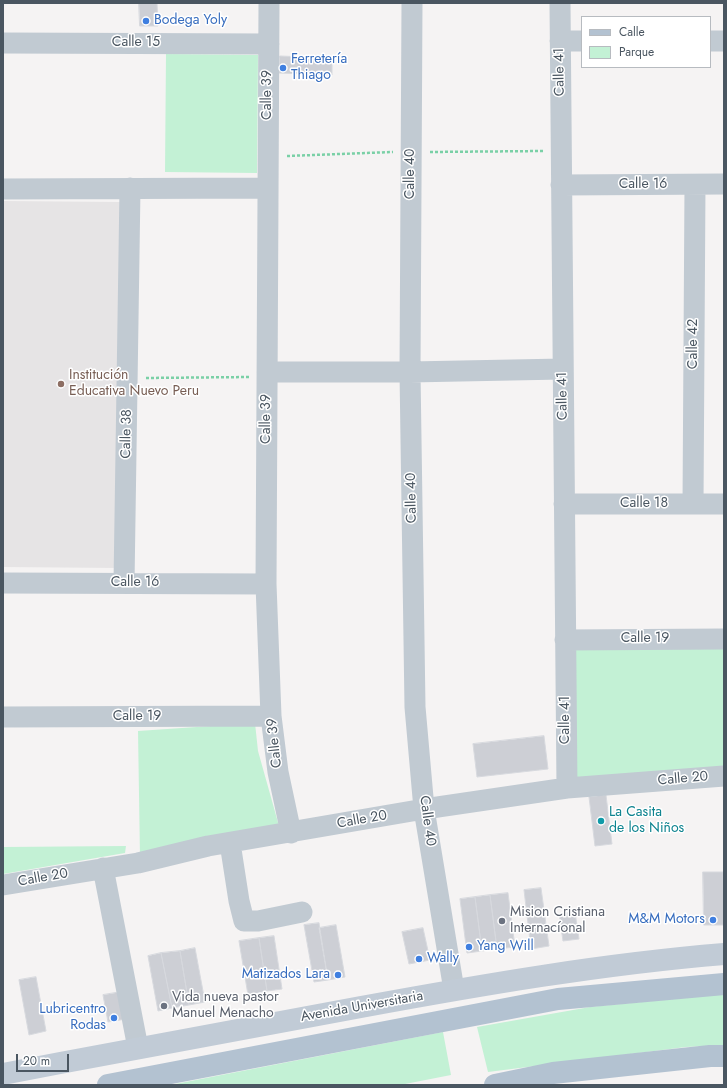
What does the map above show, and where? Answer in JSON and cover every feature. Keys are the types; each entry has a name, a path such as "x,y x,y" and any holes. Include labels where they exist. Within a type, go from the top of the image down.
{"main road":[{"name":"Avenida Universitaria","path":"3,1074 454,990 574,970 670,958 724,954"},
{"name":"Avenida Universitaria","path":"108,1085 558,999 724,984"},
{"path":"495,1085 553,1073 710,1056 724,1056"}],"street":[{"name":"Calle 39","path":"269,3 266,584 271,716 278,772 291,833"},
{"name":"Calle 40","path":"412,3 410,372 415,707 424,810 454,990"},
{"name":"Calle 41","path":"560,3 566,788"},
{"path":"560,41 581,41"},
{"path":"711,41 724,41"},
{"name":"Calle 15","path":"3,43 269,44"},
{"name":"Calle 16","path":"561,185 724,184"},
{"name":"Calle 42","path":"693,504 695,185"},
{"path":"3,188 268,188"},
{"name":"Calle 38","path":"124,583 130,188"},
{"path":"267,375 563,369"},
{"name":"Calle 18","path":"564,504 724,504"},
{"name":"Calle 16","path":"3,583 266,584"},
{"name":"Calle 19","path":"565,640 724,639"},
{"name":"Calle 19","path":"3,717 271,716"},
{"name":"Calle 20","path":"3,885 138,863 208,846 566,788 724,776"},
{"path":"230,843 239,901 244,921 258,921 302,912"},
{"path":"103,868 138,1048"}],"path":[{"path":"268,157 411,152 561,150"},
{"path":"128,378 267,375"}],"shaded area":[{"name":"Institución Educativa Nuevo Peru","path":"3,201 120,202 118,568 3,567"}],"green space":[{"path":"166,54 258,55 257,173 165,172"},
{"path":"571,649 724,649 724,766 680,772 577,779"},
{"path":"255,723 258,751 279,826 140,857 138,731"},
{"path":"126,846 125,853 3,874 3,847"},
{"path":"724,994 724,1045 686,1047 488,1072 477,1027 590,1007"},
{"path":"443,1032 451,1075 400,1085 170,1085"}],"building":[{"path":"139,3 157,3 158,26 140,26"},
{"path":"280,56 332,58 332,75 279,73"},
{"path":"544,736 548,769 477,777 473,744"},
{"name":"La Casita de los Niños","path":"606,795 612,844 595,846 589,797"},
{"path":"703,872 723,872 724,925 704,925"},
{"path":"541,888 549,946 531,949 524,890"},
{"name":"Mision Cristiana Internacíonal","path":"508,893 515,947 497,949 490,895"},
{"path":"490,895 497,949 482,951 475,897"},
{"path":"475,897 482,951 467,953 460,899"},
{"path":"575,912 579,939 563,941 559,914"},
{"path":"319,923 328,980 314,982 304,925"},
{"path":"336,925 345,977 328,980 319,928"},
{"path":"423,928 430,960 409,964 402,932"},
{"path":"274,936 282,989 267,991 259,938"},
{"path":"259,938 267,991 248,995 239,941"},
{"path":"195,948 205,1002 189,1005 180,951"},
{"path":"180,951 189,1005 172,1008 161,953"},
{"path":"161,953 172,1008 158,1011 148,956"},
{"path":"36,977 46,1031 29,1035 19,980"},
{"path":"121,992 126,1019 108,1022 103,995"}],"place":[{"name":"Bodega Yoly","path":"146,21"},
{"name":"Ferretería Thiago","path":"283,68"},
{"name":"Institución Educativa Nuevo Peru","path":"61,384"},
{"name":"La Casita de los Niños","path":"601,821"},
{"name":"M&M Motors","path":"713,920"},
{"name":"Mision Cristiana Internacíonal","path":"502,921"},
{"name":"Yang Will","path":"469,947"},
{"name":"Wally","path":"419,959"},
{"name":"Matizados Lara","path":"338,975"},
{"name":"Vida nueva pastor Manuel Menacho","path":"164,1006"},
{"name":"Lubricentro Rodas","path":"114,1018"}]}
